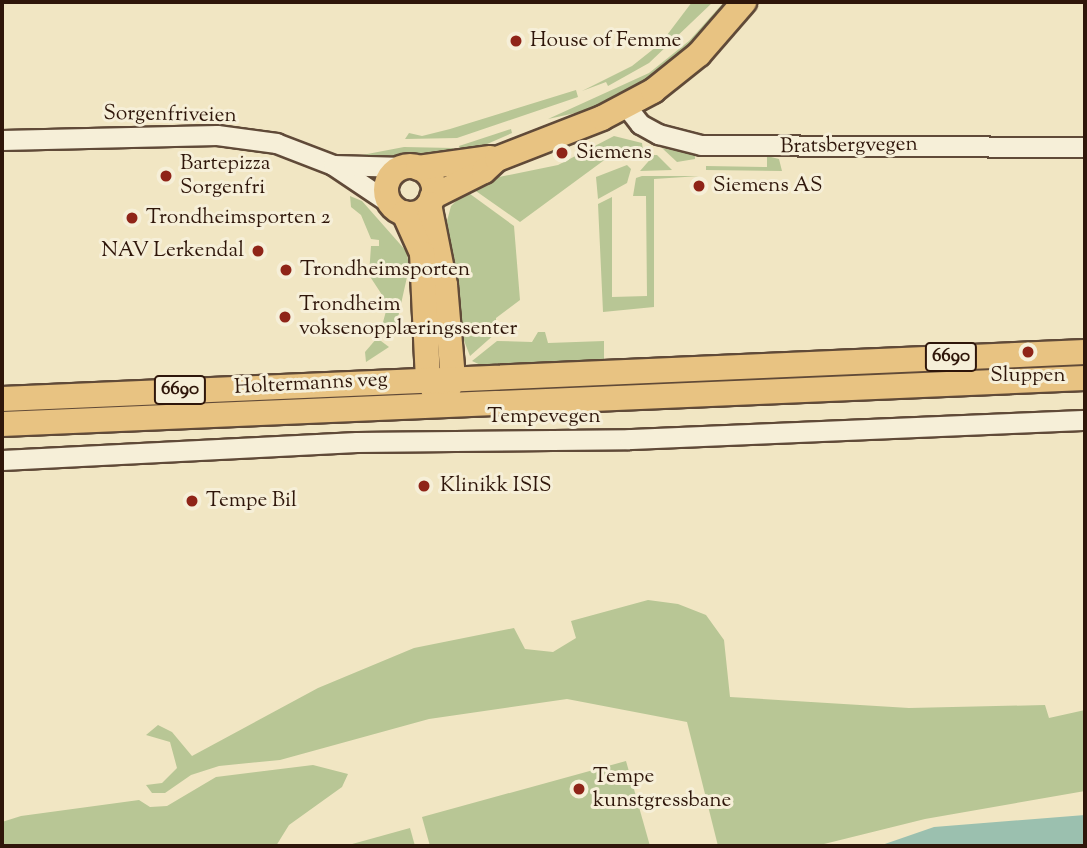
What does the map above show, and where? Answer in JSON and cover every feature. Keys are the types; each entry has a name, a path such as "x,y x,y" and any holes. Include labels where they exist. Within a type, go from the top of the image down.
{"main road":[{"path":"442,406 428,379 422,253 397,209 388,181 411,167 497,159 626,106 691,62 744,2"},
{"path":"397,209 418,212 431,200 484,171 497,159"},
{"path":"411,167 429,177 444,285 453,379 442,406"},
{"name":"6690","path":"453,379 1085,352"},
{"name":"6690","path":"442,406 1085,378"},
{"name":"Holtermanns veg","path":"2,399 453,379"},
{"name":"Holtermanns veg","path":"2,424 442,406"}],"street":[{"name":"Bratsbergvegen","path":"626,106 640,124 658,134 701,145 1085,147"},
{"name":"Sorgenfriveien","path":"2,139 217,135 276,143 333,165 411,167"},
{"name":"Sorgenfriveien","path":"333,165 340,174 397,209"},
{"name":"Tempevegen","path":"2,460 380,441 629,439 1085,420"}],"shaded area":[{"path":"692,2 713,2 649,63 608,86 606,82 582,91 632,66 661,43"},
{"path":"724,2 731,2 685,52 640,86 594,109 548,119 649,73 689,41"},
{"path":"576,90 578,97 457,138 405,139 409,133 422,136 450,129"},
{"path":"511,129 512,133 462,155 459,146"},
{"path":"614,136 642,143 643,150 603,161 520,222 473,189 499,177 558,165"},
{"path":"404,147 453,148 455,157 413,153 361,161 362,155"},
{"path":"662,148 695,155 695,159 677,162"},
{"path":"657,155 672,170 640,171"},
{"path":"767,156 779,159 782,171 706,170 706,166 767,167"},
{"path":"627,165 631,169 627,183 598,199 596,177"},
{"path":"700,176 654,179 654,307 603,312 598,204 612,197 612,297 647,296 646,196 633,196 636,178"},
{"path":"466,191 514,226 520,300 496,318 496,333 470,356 463,338 447,221 451,206"},
{"path":"350,196 362,201 407,252 409,268 393,340 380,333 388,304 369,275 371,246 379,246 379,240 371,239 361,215 351,207"},
{"path":"538,332 545,332 548,343 604,341 604,362 485,367 472,361 497,341 532,342"},
{"path":"377,338 389,347 366,362 365,352"},
{"path":"648,600 678,604 706,615 724,640 730,697 909,708 1045,705 1049,718 1085,710 1085,791 925,819 816,846 718,846 687,722 567,699 429,719 280,760 219,766 191,775 165,793 152,793 146,785 162,783 177,768 170,742 146,735 158,725 172,732 192,756 318,688 414,648 514,628 525,649 553,652 576,638 571,621"},
{"name":"Tempe kunstgressbane","path":"626,761 650,846 430,846 422,817"},
{"path":"313,765 348,774 342,787 289,825 276,846 2,846 2,822 21,816 139,800 150,807 167,806 216,777"},
{"path":"1085,815 1085,846 879,846 934,827"},
{"path":"410,828 415,846 345,846"}],"place":[{"name":"House of Femme","path":"516,41"},
{"name":"Siemens","path":"562,153"},
{"name":"Bartepizza Sorgenfri","path":"166,176"},
{"name":"Siemens AS","path":"699,186"},
{"name":"Trondheimsporten 2","path":"132,218"},
{"name":"NAV Lerkendal","path":"258,251"},
{"name":"Trondheimsporten","path":"286,270"},
{"name":"Trondheim voksenopplæringssenter","path":"285,317"},
{"name":"Sluppen","path":"1028,352"},
{"name":"Klinikk ISIS","path":"424,486"},
{"name":"Tempe Bil","path":"192,501"},
{"name":"Tempe kunstgressbane","path":"579,789"}]}
